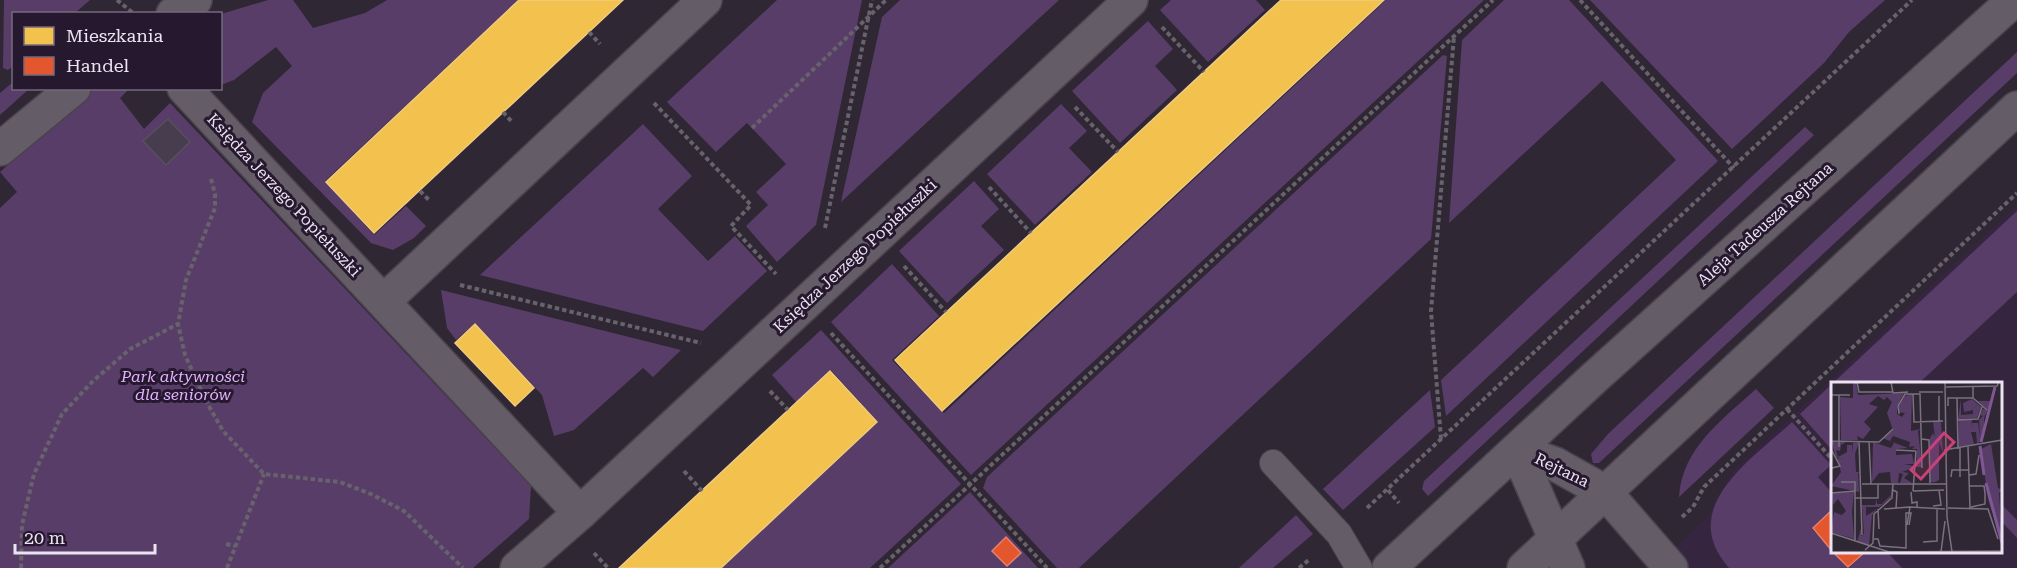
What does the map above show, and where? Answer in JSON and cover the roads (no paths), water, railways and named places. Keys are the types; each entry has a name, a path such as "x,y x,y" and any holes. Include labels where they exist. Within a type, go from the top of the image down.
{"street":[{"path":"175,12 195,0"},
{"path":"384,302 705,0"},
{"name":"Księdza Jerzego Popiełuszki","path":"517,568 580,513 1131,0"},
{"name":"Aleja Tadeusza Rejtana","path":"1389,568 2014,0"},
{"path":"0,149 72,90"},
{"name":"Księdza Jerzego Popiełuszki","path":"186,90 580,513"},
{"path":"1524,568 1561,554 1605,492 2017,108"},
{"path":"1517,450 1561,554"},
{"name":"Rejtana","path":"1517,450 1555,464 1605,492 1671,568"}],"lane":[{"path":"1273,463 1339,534 1359,568"}],"park label":[{"name":"Park aktywności dla seniorów","path":"183,385"}]}
